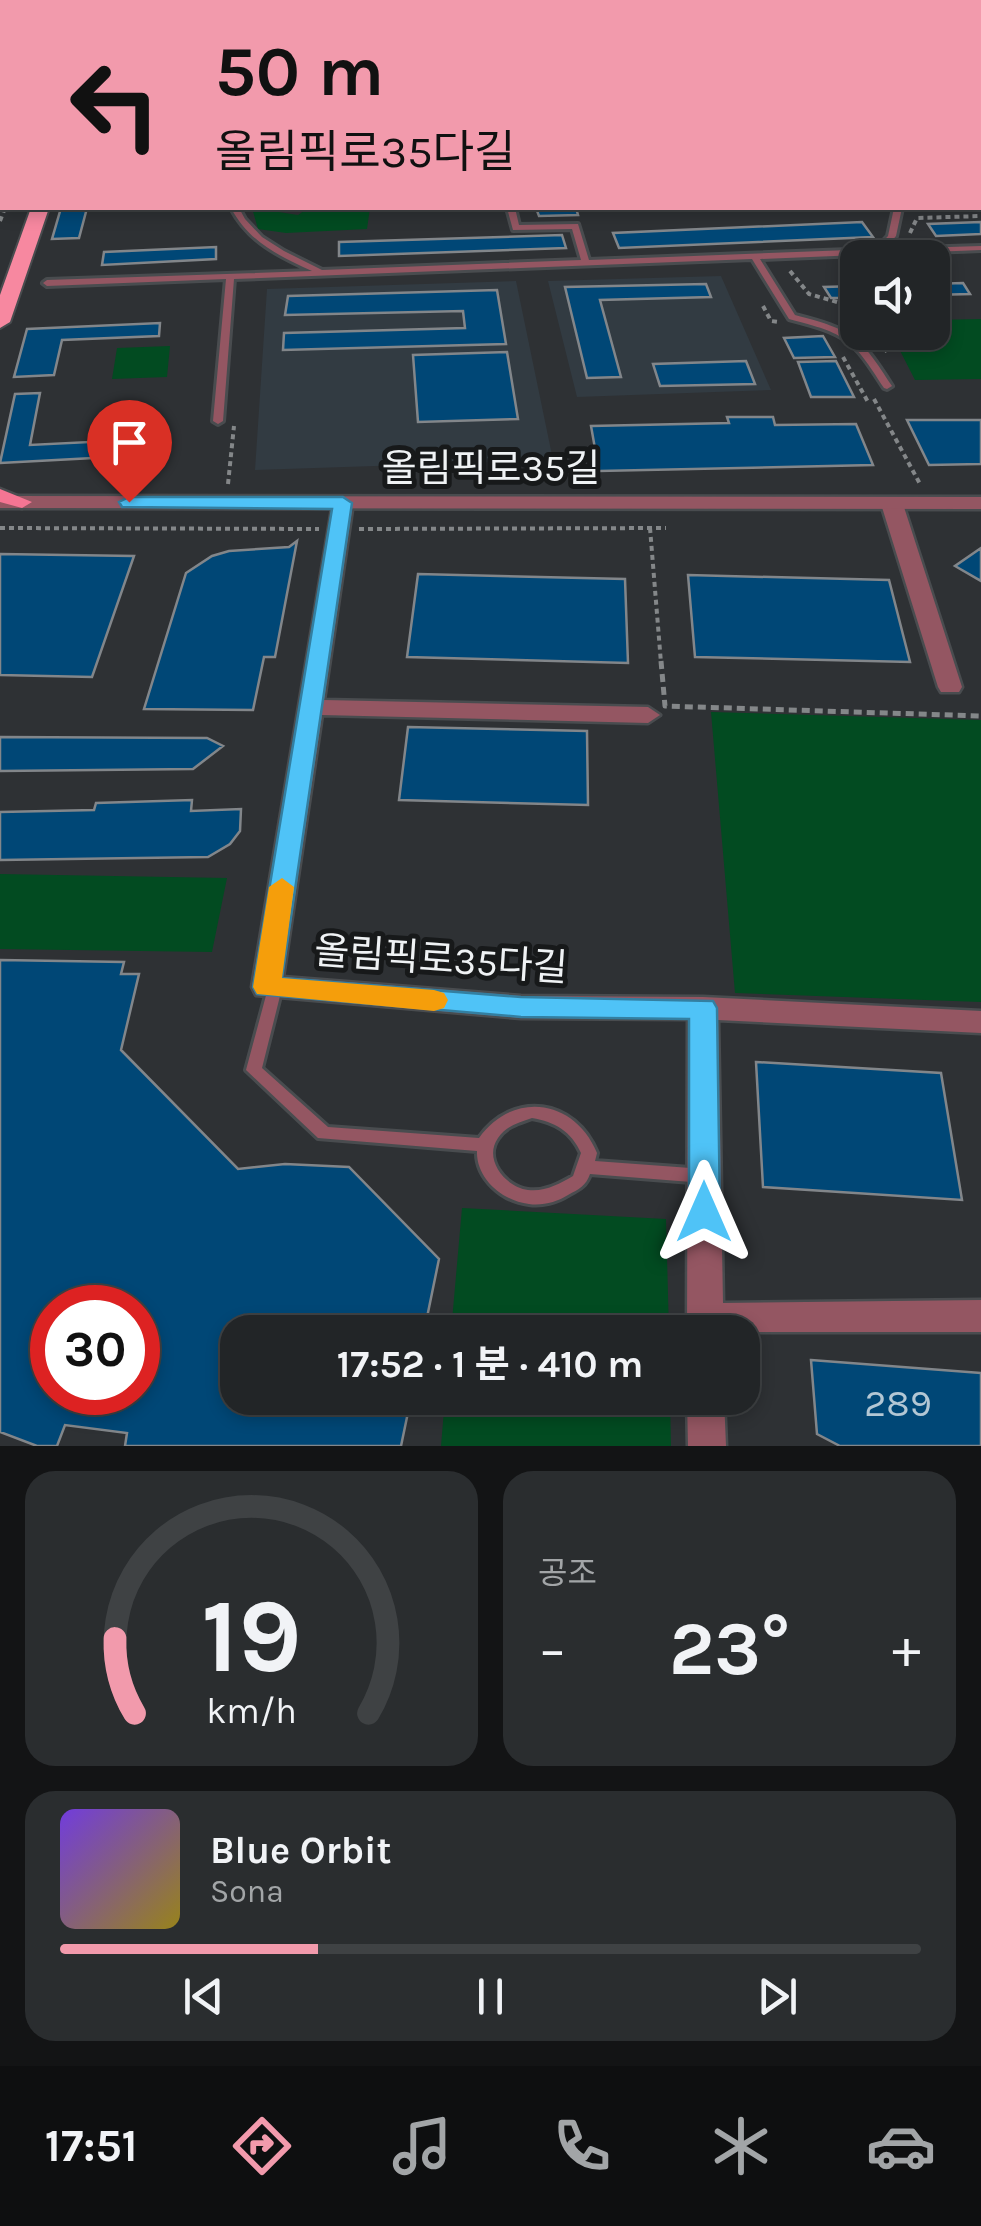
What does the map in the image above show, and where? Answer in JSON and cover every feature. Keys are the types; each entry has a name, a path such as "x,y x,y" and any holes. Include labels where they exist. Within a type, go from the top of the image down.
{"highway":[{"path":"0,322 39,210"}],"street":[{"name":"올림픽로35길","path":"6,502 336,520 981,503"},
{"path":"892,504 950,687"},
{"name":"올림픽로35다길","path":"336,520 267,987 521,1007 703,1008 981,1022"},
{"path":"308,708 648,715"},
{"path":"703,1008 705,1315"},
{"path":"760,1324 981,1316"},
{"path":"706,1415 707,1446"}],"lane":[{"path":"236,210 244,227 285,255 326,273"},
{"path":"511,210 516,228 575,226 586,263"},
{"path":"888,240 898,210"},
{"path":"892,236 903,240"},
{"path":"950,249 981,248"},
{"path":"47,283 840,253"},
{"path":"256,275 285,255"},
{"path":"754,256 792,317 836,328 860,343 887,386"},
{"path":"218,422 230,276"},
{"path":"275,988 254,1070 324,1133 484,1145"},
{"path":"547,1114 563,1119 584,1140 587,1167 568,1190 533,1198 499,1186 488,1174 484,1145 490,1132 515,1116 547,1114"},
{"path":"587,1167 704,1176"}],"path":[{"path":"916,218 981,216"},
{"path":"785,262 798,288 840,304"},
{"path":"836,344 921,487"},
{"path":"0,528 336,520 666,528"},
{"path":"650,528 665,706 981,716"}],"shaded area":[{"path":"721,276 771,390 577,397 548,281"},
{"path":"516,281 553,460 255,470 267,289"}],"green space":[{"path":"253,210 298,215 305,210 370,210 367,229 286,233 258,229"},
{"path":"981,319 981,379 915,380 900,350 950,350 950,320"},
{"path":"170,346 167,377 112,379 117,348"},
{"path":"711,712 981,720 981,1002 735,993"},
{"path":"0,874 227,878 212,952 0,949"},
{"path":"462,1208 666,1219 669,1315 453,1315"},
{"path":"444,1415 670,1415 671,1446 441,1446"}],"building":[{"path":"60,210 86,210 79,238 52,239"},
{"path":"537,210 577,210 578,215 539,216"},
{"path":"862,222 873,237 619,248 613,233"},
{"path":"981,222 981,234 936,236 928,224"},
{"path":"562,235 566,248 339,256 339,242"},
{"path":"216,247 216,259 102,265 104,252"},
{"path":"950,283 963,283 970,294 950,295"},
{"path":"706,284 711,297 600,300 621,377 587,378 565,287"},
{"path":"824,287 840,287 840,298 831,298"},
{"path":"497,290 506,344 283,350 284,333 465,328 463,311 285,315 288,296"},
{"path":"160,323 159,336 62,340 54,375 14,377 27,329"},
{"path":"823,336 835,357 794,358 784,338"},
{"path":"507,352 518,419 418,422 413,355"},
{"path":"746,361 755,384 660,386 653,364"},
{"path":"836,361 854,397 811,397 798,362"},
{"path":"40,393 30,445 150,439 149,455 0,463 15,394"},
{"path":"727,417 773,417 775,425 856,424 873,465 599,471 591,426 729,423"},
{"path":"907,420 981,420 981,464 929,465"},
{"path":"297,541 275,657 264,657 253,710 144,709 186,573 212,556 229,551 289,547"},
{"path":"981,548 981,581 955,566"},
{"path":"0,554 134,556 92,677 0,675"},
{"path":"418,574 625,579 628,663 407,657"},
{"path":"688,575 889,580 910,662 695,657"},
{"path":"408,727 587,731 588,805 399,800"},
{"path":"0,737 207,738 223,746 193,769 0,771"},
{"path":"192,800 191,811 241,809 240,831 230,844 208,857 0,860 0,812 94,810 96,803"},
{"path":"0,960 124,962 121,974 139,974 121,1050 238,1169 285,1164 349,1167 439,1259 427,1315 220,1315 220,1415 407,1415 401,1446 125,1446 127,1433 65,1425 57,1446 37,1446 0,1432"},
{"path":"756,1062 941,1073 962,1200 763,1187"},
{"path":"811,1360 981,1373 981,1446 840,1446 817,1434"}],"slow traffic":[{"path":"282,887 267,987 434,1000"}],"route":[{"path":"129,502 343,503 267,987 521,1007 703,1008 704,1212"}]}
